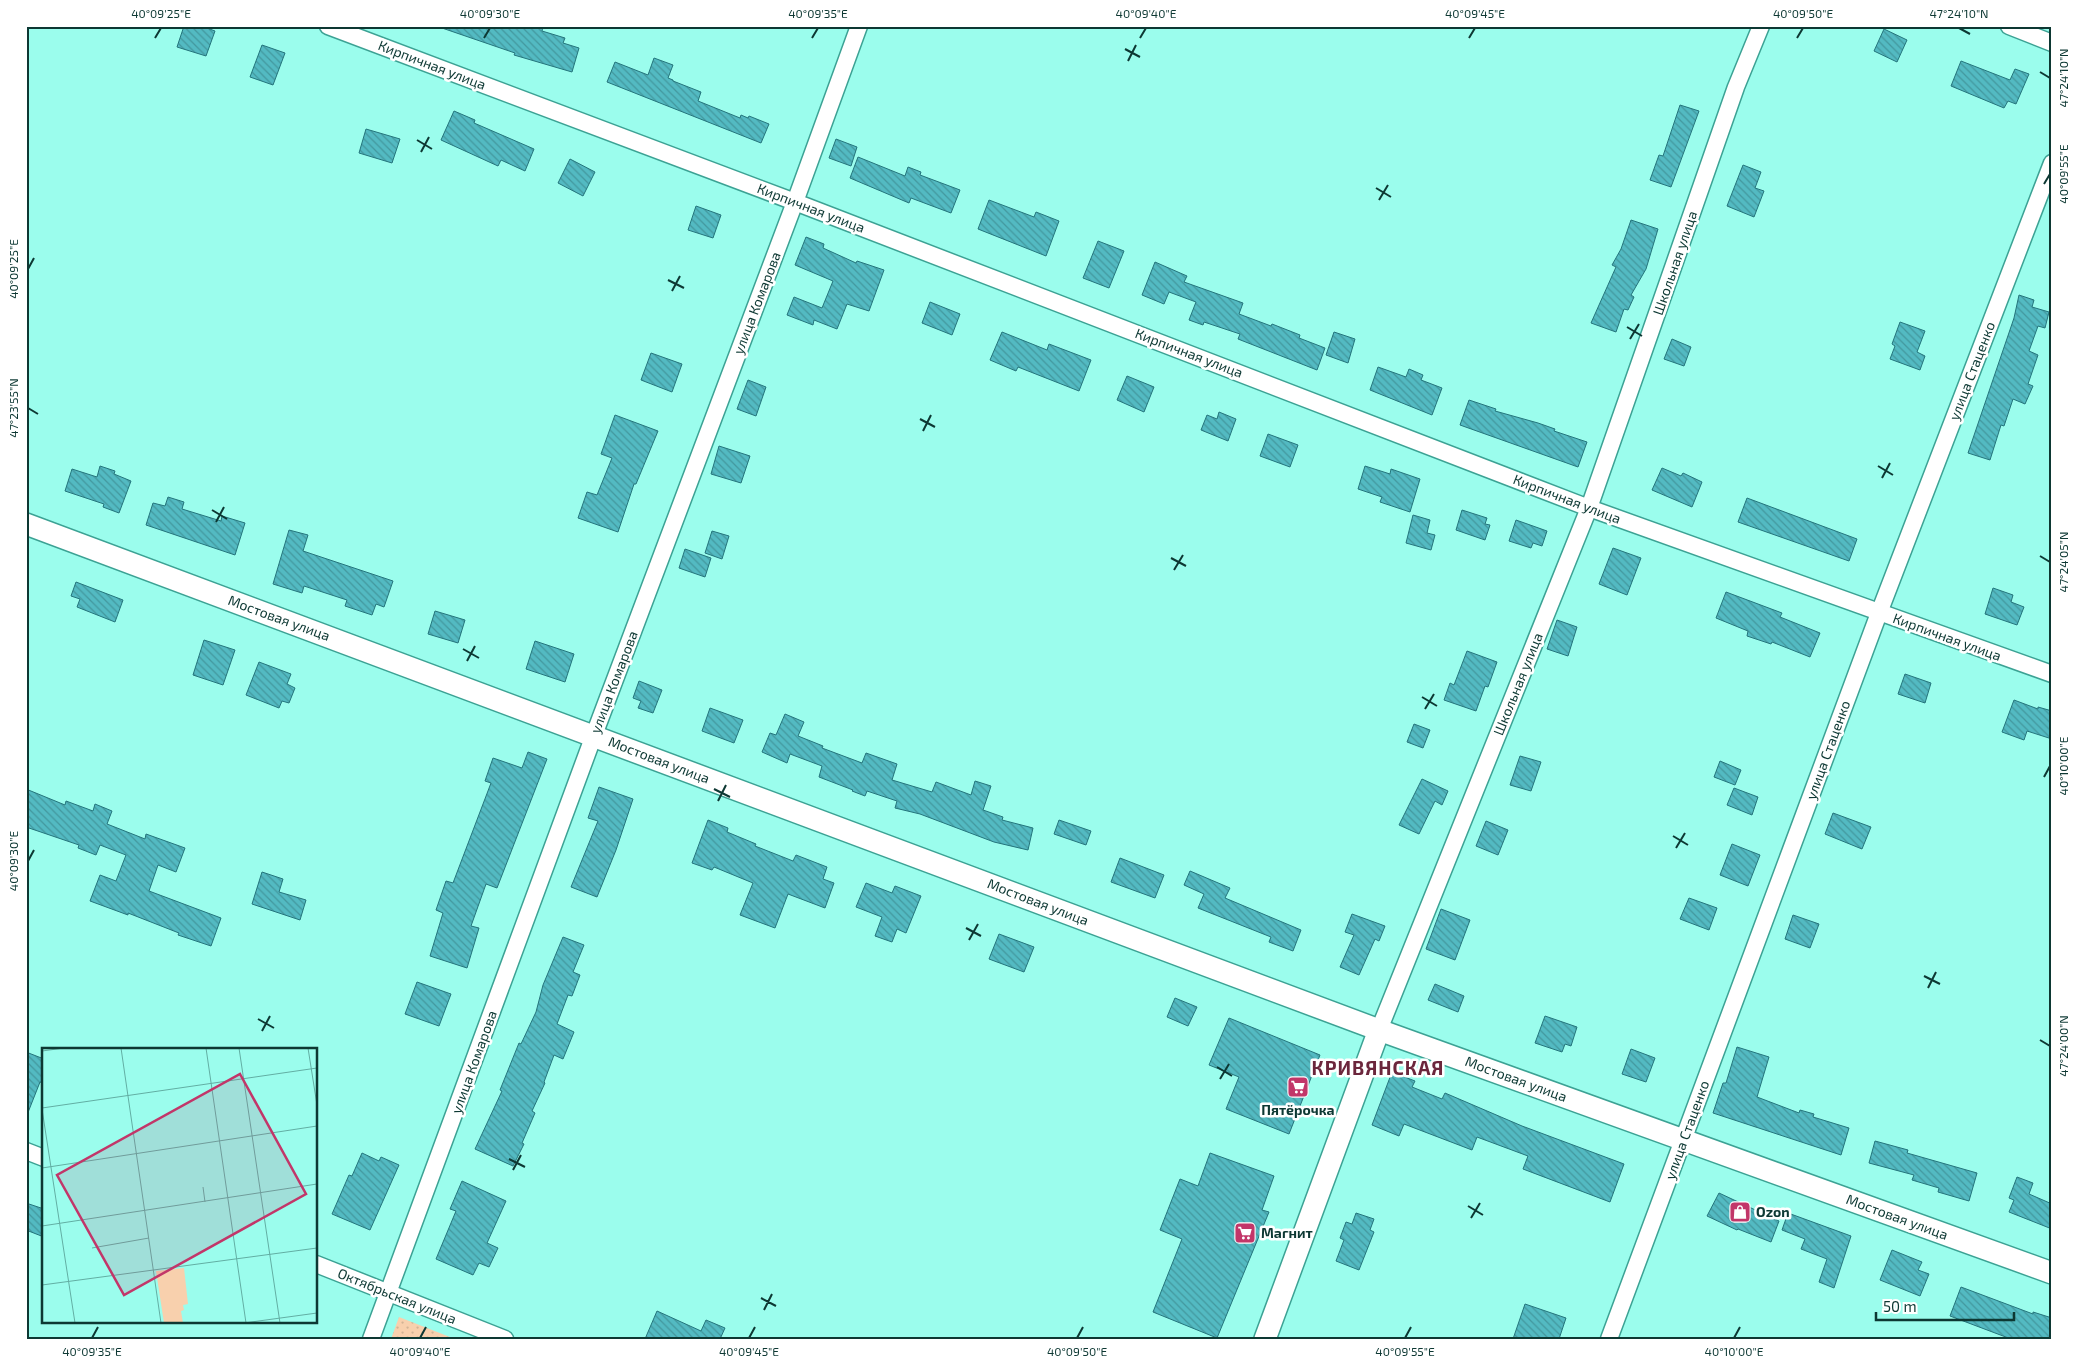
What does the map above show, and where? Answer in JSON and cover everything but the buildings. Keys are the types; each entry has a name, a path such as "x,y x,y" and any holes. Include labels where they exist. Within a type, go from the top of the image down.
{"street":[{"name":"Кирпичная улица","path":"328,26 795,202 1589,508 2052,674"},
{"name":"улица Комарова","path":"371,1339 859,26"},
{"name":"Школьная улица","path":"1264,1339 1379,1030 1589,508 1736,87 1761,26"},
{"path":"2009,26 2052,43"},
{"name":"улица Стаценко","path":"1609,1339 1879,613 2052,163"},
{"name":"Мостовая улица","path":"26,524 1379,1030 2052,1274"},
{"path":"26,1151 42,1157"},
{"name":"Октябрьская улица","path":"318,1265 505,1339"}],"shaded area":[{"path":"399,1317 455,1339 391,1339"}],"place":[{"name":"Пятёрочка","path":"1298,1087"},
{"name":"Ozon","path":"1740,1212"},
{"name":"Магнит","path":"1245,1233"}],"district":[{"name":"КРИВЯНСКАЯ","path":"1378,1068"}]}
